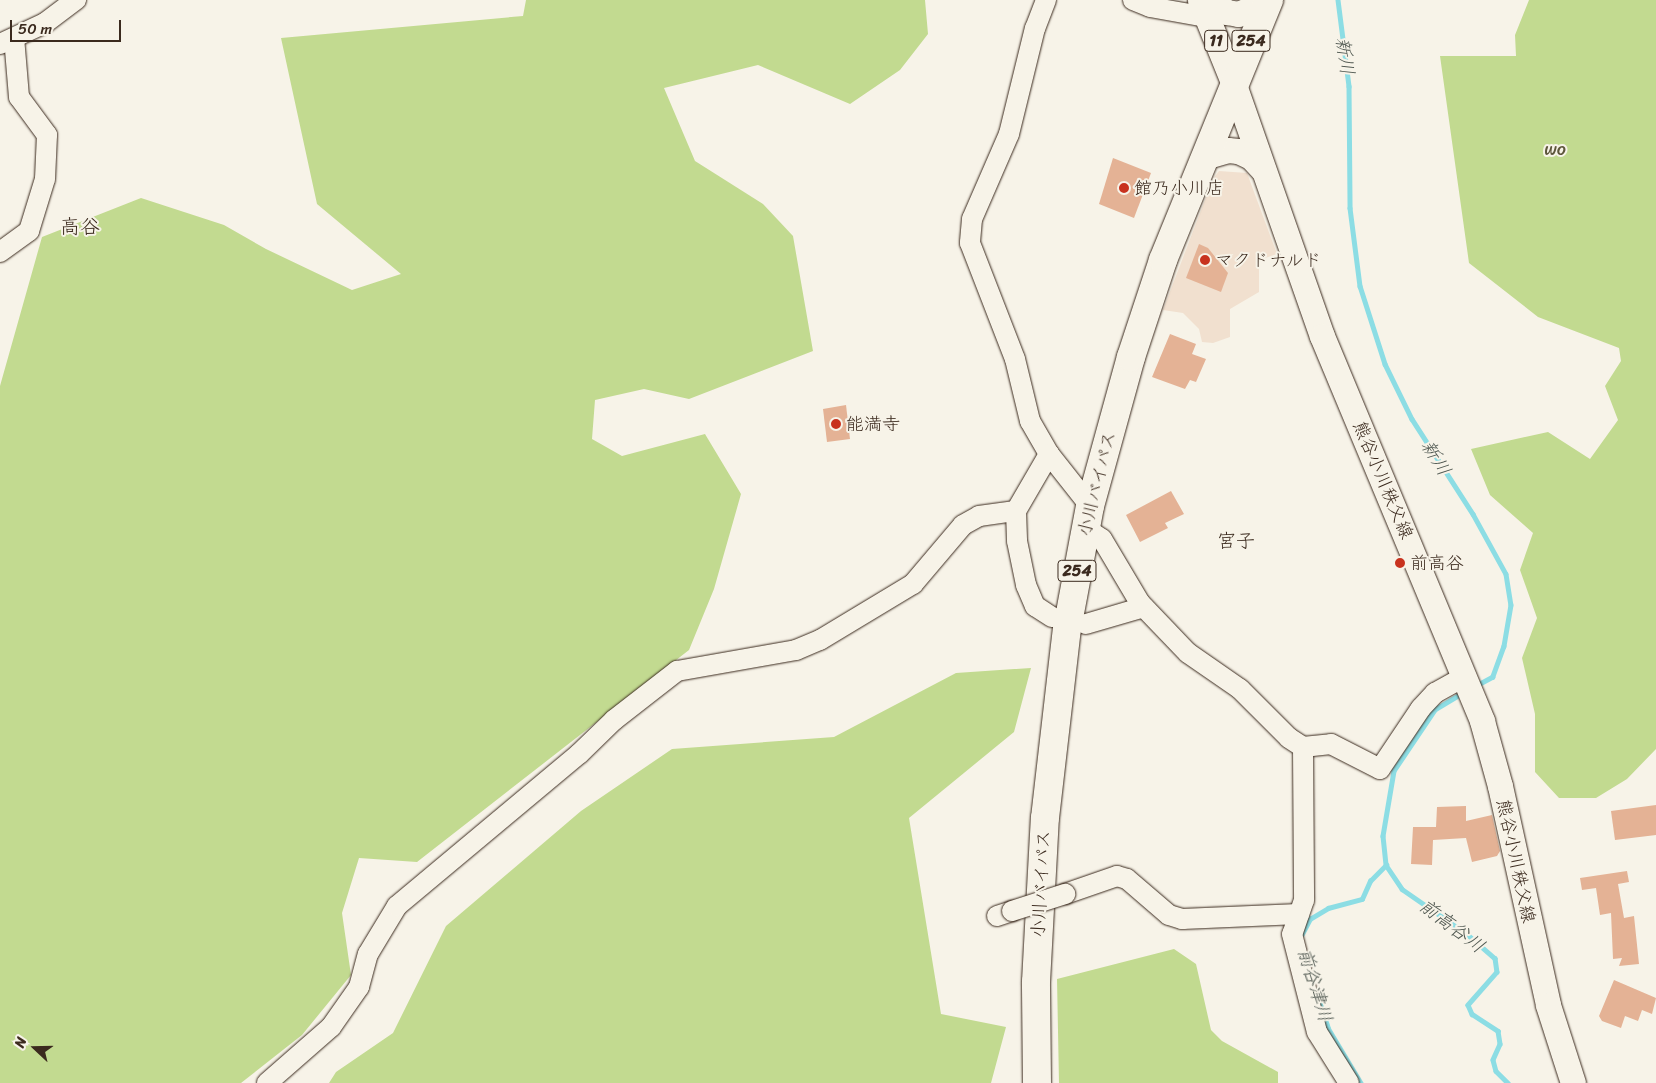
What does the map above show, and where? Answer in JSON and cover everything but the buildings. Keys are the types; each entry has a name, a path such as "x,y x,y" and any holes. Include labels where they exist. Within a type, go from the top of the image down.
{"highway":[{"name":"小川バイパス","path":"1037,1083 1037,964 1045,818 1067,629 1088,517 1134,348 1163,260 1233,82 1269,1"}],"main road":[{"path":"1205,6 1238,14 1269,1"},
{"name":"熊谷小川秩父線","path":"1205,6 1322,336 1466,676 1500,786 1548,1005 1573,1083"},
{"path":"1204,157 1228,150 1238,151 1251,157 1262,169"}],"street":[{"path":"0,252 28,231 45,178 47,135 18,97 7,41 45,23 76,0"},
{"path":"1046,0 1036,28 1009,134 972,219 970,243 1016,359 1030,421 1088,517 1144,607 1188,652 1240,689 1289,738 1304,747 1332,744 1380,769 1420,708 1435,693 1466,676"},
{"path":"1133,0 1150,6 1205,6"},
{"path":"1049,454 1016,511 1018,548 1026,585 1035,606 1052,617"},
{"path":"267,1083 331,1026 359,987 368,954 397,906 578,754 614,720 677,671 796,650 820,640 913,584 964,525 980,516 1016,511"},
{"path":"1086,624 1144,607"},
{"path":"1304,747 1305,883 1299,914 1292,934 1293,944 1317,1032 1349,1083"},
{"path":"1005,914 1117,876 1127,880 1169,915 1182,919 1299,914"}],"shaded area":[{"path":"1219,171 1247,173 1277,254 1259,260 1259,292 1230,309 1230,337 1213,343 1202,342 1199,329 1183,313 1163,310 1213,179"}],"green space":[{"path":"526,0 925,0 928,34 900,70 850,104 758,65 664,88 695,161 763,204 793,236 813,351 689,399 644,389 595,400 592,439 622,456 705,434 741,494 714,589 689,650 417,862 359,858 342,913 351,975 302,1035 241,1083 0,1083 0,386 42,237 141,198 224,225 266,249 352,290 401,274 317,204 281,38 523,16"},
{"name":"wo","path":"1529,0 1656,0 1656,749 1627,779 1596,798 1559,798 1535,772 1535,714 1522,658 1537,618 1520,570 1533,533 1490,495 1471,449 1548,432 1590,459 1618,420 1605,386 1621,361 1619,348 1538,317 1469,263 1440,56 1516,56 1515,35"},
{"path":"1031,668 1014,732 909,818 941,1014 1006,1027 991,1083 329,1083 336,1072 393,1033 446,926 581,811 672,749 834,737 956,673"},
{"path":"1174,949 1196,964 1211,1030 1222,1041 1278,1072 1278,1083 1059,1083 1057,979"}],"waterway":[{"name":"新川","path":"1338,0 1349,86 1350,208 1360,286 1385,364 1412,419 1473,514 1506,574 1511,605 1504,646 1493,677 1476,686"},
{"name":"前高谷川","path":"1463,693 1435,710 1394,771 1383,836 1386,865 1402,889 1467,934 1495,958 1497,972 1468,1005 1472,1014 1498,1031 1500,1044 1493,1060 1496,1071 1508,1083"},
{"name":"前谷津川","path":"1302,934 1310,919 1328,908 1362,899 1370,881 1386,865"},
{"name":"前谷津川","path":"1316,990 1328,1028 1361,1083"}],"place":[{"name":"館乃小川店","path":"1124,188"},
{"name":"マクドナルド","path":"1205,260"},
{"name":"能満寺","path":"836,424"},
{"name":"前高谷","path":"1400,563"}],"district":[{"name":"高谷","path":"80,226"},
{"name":"宮子","path":"1236,541"}]}
